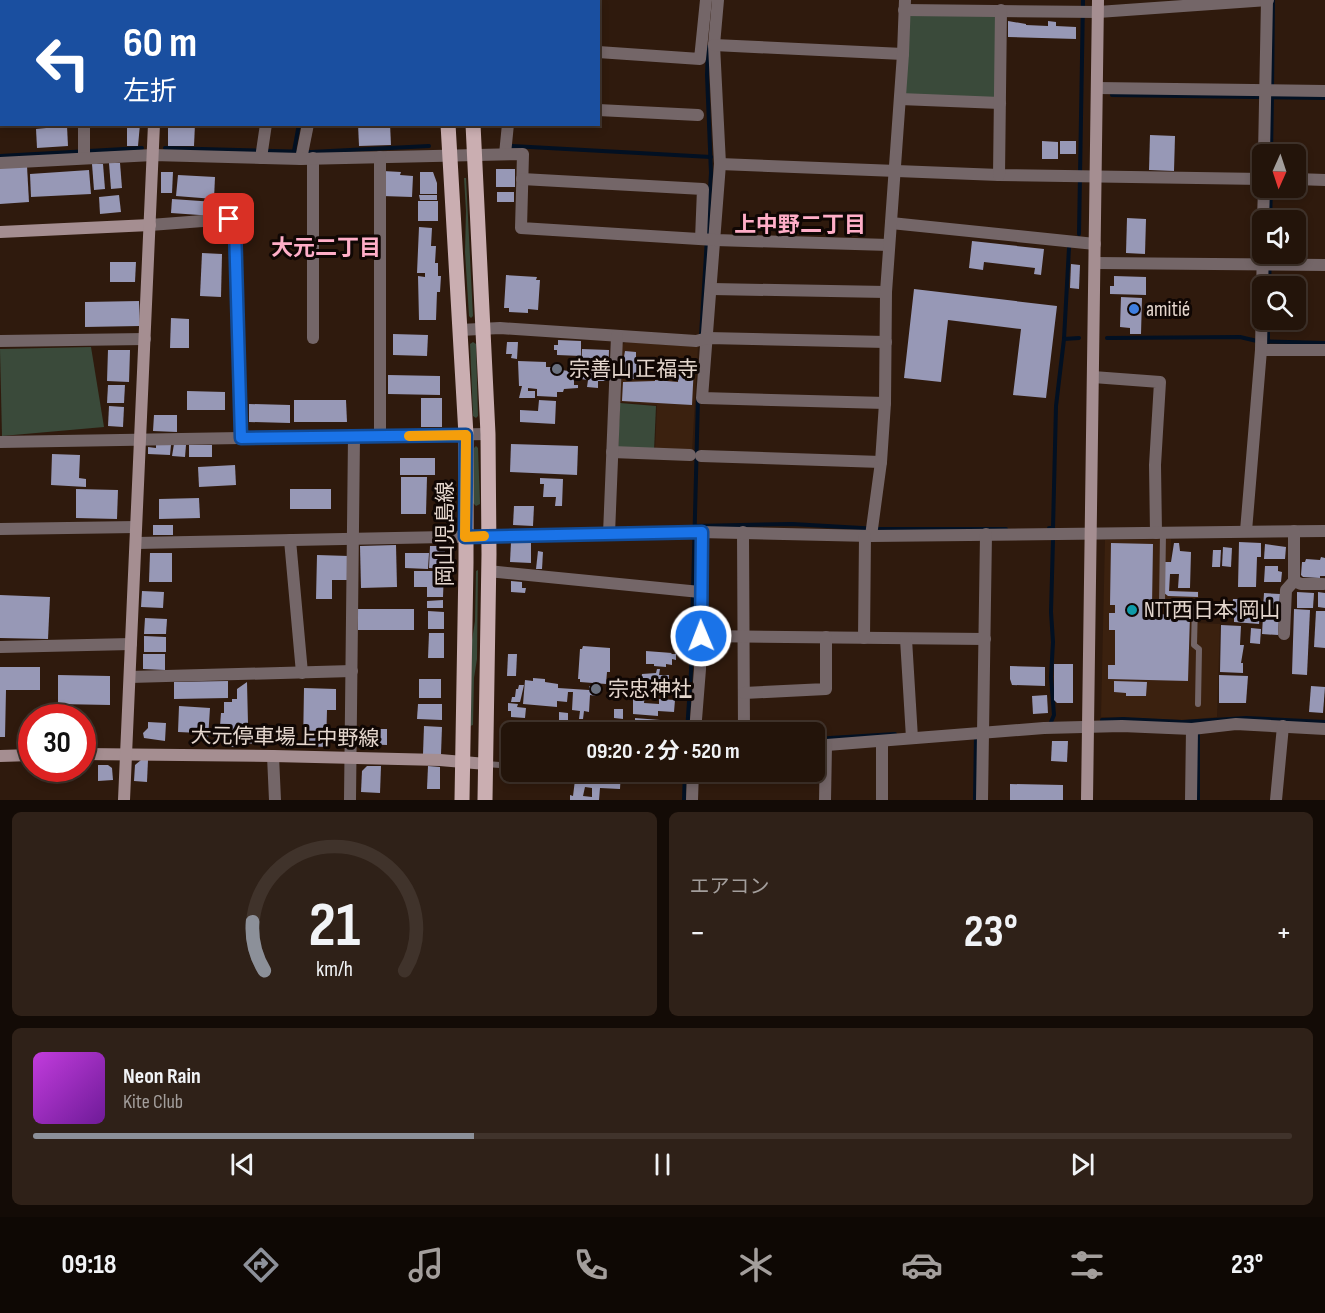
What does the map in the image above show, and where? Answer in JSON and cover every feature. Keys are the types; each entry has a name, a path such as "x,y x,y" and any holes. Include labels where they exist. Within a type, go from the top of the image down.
{"main road":[{"name":"岡山児島線","path":"448,126 466,435 462,800"},
{"name":"岡山児島線","path":"473,126 488,434 489,536 485,800"}],"street":[{"path":"600,52 700,58 706,0"},
{"path":"708,240 720,164 714,45 718,0"},
{"path":"864,638 870,533 881,462 885,403 886,292 905,5 1001,10 1090,9 1267,0 1268,92 1265,144"},
{"path":"1087,800 1097,88 1090,9"},
{"path":"999,175 1001,10"},
{"path":"714,45 903,54"},
{"path":"1097,88 1325,91"},
{"path":"900,99 999,103"},
{"path":"600,110 698,115"},
{"path":"84,126 84,154"},
{"path":"124,800 154,126"},
{"path":"262,154 266,126"},
{"path":"308,126 305,155 313,338"},
{"path":"506,154 508,126"},
{"path":"0,163 84,154 262,154 380,157 523,154 521,228 708,240 889,245"},
{"path":"380,157 380,436"},
{"path":"720,164 999,175 1252,179"},
{"path":"522,179 703,189 712,289 703,339 702,398 885,403"},
{"path":"1306,179 1325,180"},
{"path":"0,232 229,219 235,227 241,438"},
{"path":"891,223 1095,244"},
{"path":"1095,262 1325,266"},
{"path":"1246,531 1267,265"},
{"path":"712,289 886,292"},
{"path":"460,330 484,328 703,339 886,342"},
{"path":"609,534 617,336"},
{"path":"0,342 145,339"},
{"path":"1261,344 1325,350"},
{"path":"1093,377 1160,382 1155,465 1160,533"},
{"path":"0,442 488,434"},
{"path":"350,800 354,436"},
{"path":"612,452 881,462"},
{"path":"0,529 136,527"},
{"path":"1284,634 1286,590 1294,581 1294,531"},
{"path":"136,543 697,532 1090,534 1325,531"},
{"path":"696,722 701,636 695,592 697,532"},
{"path":"743,532 744,722"},
{"path":"982,800 980,731 985,639 986,534"},
{"path":"290,540 302,673"},
{"path":"488,571 695,592"},
{"path":"1294,581 1301,584 1323,585"},
{"path":"701,636 985,639"},
{"path":"744,693 826,689 826,637"},
{"path":"906,639 912,734"},
{"path":"0,647 131,644"},
{"path":"130,677 352,671"},
{"path":"825,746 882,741 912,734 1044,728 1122,726 1192,729 1236,724 1325,729"},
{"path":"1276,800 1283,726"},
{"path":"1191,800 1192,729"},
{"path":"882,741 882,800"},
{"name":"大元停車場上中野線","path":"96,754 351,758 486,764"},
{"path":"0,756 18,755"},
{"path":"273,756 275,800"},
{"path":"692,800 693,782"},
{"path":"823,782 825,800"}],"lane":[{"path":"1160,533 1162,603 1195,604 1194,645 1199,649 1198,704"},
{"path":"486,764 501,765"}],"shaded area":[{"path":"626,342 698,347 692,452 655,451 657,405 620,402 622,345"},
{"path":"1171,539 1170,590 1199,591 1198,623 1220,624 1217,717 1185,720 1101,717 1105,540"}],"green space":[{"path":"907,14 997,15 995,99 905,96"},
{"path":"464,178 466,178 473,316 471,318 469,316 465,252"},
{"path":"473,342 476,344 478,416 476,418 473,416 470,344"},
{"path":"91,347 104,427 2,436 0,349"},
{"path":"620,403 656,406 654,451 618,448"},
{"path":"476,446 478,448 480,504 476,506 473,503 474,448"},
{"path":"478,570 477,659 474,678 473,725 470,726 472,640 475,621 476,571"}],"building":[{"path":"1008,21 1048,26 1048,21 1056,22 1056,26 1076,27 1076,39 1008,37"},
{"path":"67,126 68,146 37,148 36,129"},
{"path":"127,126 140,126 138,146 127,146"},
{"path":"168,126 195,126 194,146 168,146"},
{"path":"358,126 390,126 391,145 359,146"},
{"path":"1150,135 1175,136 1174,171 1149,170"},
{"path":"1042,141 1058,142 1058,159 1042,159"},
{"path":"1060,141 1076,141 1076,154 1060,154"},
{"path":"109,163 120,163 122,188 111,189"},
{"path":"92,164 103,164 105,189 94,190"},
{"path":"27,166 29,202 0,204 0,168"},
{"path":"496,169 515,169 515,187 496,187"},
{"path":"89,170 91,194 31,197 30,174"},
{"path":"383,171 401,172 400,175 413,176 412,197 382,196"},
{"path":"161,172 173,172 172,193 161,193"},
{"path":"420,172 433,172 437,183 437,194 420,194"},
{"path":"178,175 215,177 214,199 176,196"},
{"path":"497,192 514,192 514,202 497,202"},
{"path":"119,195 121,212 100,214 99,197"},
{"path":"419,195 437,195 437,200 420,200"},
{"path":"172,199 215,202 214,216 171,213"},
{"path":"418,201 438,201 438,221 418,221"},
{"path":"1127,218 1146,219 1145,254 1126,253"},
{"path":"419,227 432,228 431,246 436,246 435,263 438,263 438,276 441,276 440,292 437,292 436,320 419,320 418,276 425,277 425,273 417,273"},
{"path":"972,241 1044,249 1041,275 1034,274 1035,268 984,262 983,270 969,268"},
{"path":"202,253 222,254 221,297 200,296"},
{"path":"110,262 136,262 135,282 110,282"},
{"path":"1071,264 1080,265 1079,289 1070,288"},
{"path":"506,275 537,277 536,280 540,280 538,310 528,309 528,313 509,312 509,308 504,308"},
{"path":"1114,276 1146,277 1146,295 1110,294 1110,286 1114,286"},
{"path":"914,289 1057,306 1046,398 1013,395 1021,329 948,320 941,382 904,378"},
{"path":"1121,297 1142,298 1141,334 1130,334 1130,328 1120,327"},
{"path":"139,301 140,326 85,327 85,302"},
{"path":"171,318 189,319 189,348 170,348"},
{"path":"393,334 428,335 427,356 393,355"},
{"path":"558,340 581,341 581,356 557,355 554,345 558,345"},
{"path":"507,342 518,342 517,359 511,358 512,354 506,354"},
{"path":"582,349 609,350 608,381 598,381 598,388 587,387 588,380 581,379"},
{"path":"108,350 130,350 129,382 107,381"},
{"path":"625,351 636,352 636,357 639,357 639,377 636,376 636,379 624,378 624,368 622,368"},
{"path":"518,361 546,362 546,367 553,367 553,373 555,369 575,372 575,375 579,375 579,379 574,379 574,385 578,385 578,388 557,392 557,397 537,396 537,389 528,388 528,391 535,391 535,398 519,398 522,386 519,386"},
{"path":"676,364 694,365 692,405 622,401 623,382 655,380 678,382"},
{"path":"388,375 440,376 440,395 388,394"},
{"path":"108,385 125,385 124,403 107,403"},
{"path":"187,391 225,392 225,410 187,410"},
{"path":"421,398 442,398 442,427 421,427"},
{"path":"294,400 346,400 347,422 294,422"},
{"path":"539,400 556,401 555,424 520,422 520,410 538,411"},
{"path":"249,404 290,405 290,423 249,422"},
{"path":"109,406 124,407 123,427 108,426"},
{"path":"154,415 177,415 177,432 153,431"},
{"path":"174,444 186,445 185,457 172,456"},
{"path":"511,444 578,446 577,475 510,472"},
{"path":"156,445 171,445 170,455 148,454 148,447 156,448"},
{"path":"189,445 212,445 212,457 189,457"},
{"path":"52,454 80,455 79,478 86,479 86,487 51,485"},
{"path":"400,458 435,458 435,475 400,475"},
{"path":"235,465 236,485 199,487 198,467"},
{"path":"401,477 427,477 426,514 401,514"},
{"path":"540,478 563,479 562,506 555,506 556,497 543,497 544,484 540,484"},
{"path":"76,489 118,490 117,519 76,518"},
{"path":"290,489 331,489 331,509 290,509"},
{"path":"199,498 200,518 159,519 159,499"},
{"path":"514,506 534,506 533,526 513,525"},
{"path":"153,525 173,525 173,535 153,535"},
{"path":"511,542 531,543 531,563 510,562"},
{"path":"1239,542 1261,543 1261,557 1257,557 1256,587 1238,587"},
{"name":"NTT西日本 岡山","path":"1111,543 1153,544 1152,606 1149,606 1149,614 1190,615 1188,681 1108,679 1108,665 1115,665 1115,630 1109,630 1109,613 1115,613 1115,605 1110,605"},
{"path":"1174,543 1179,543 1180,551 1191,552 1190,588 1178,588 1179,574 1170,574 1169,591 1198,592 1198,597 1168,596 1164,593 1165,562 1171,562"},
{"path":"1265,544 1286,547 1285,559 1264,559"},
{"path":"396,545 397,587 361,588 360,546"},
{"path":"430,546 445,546 445,569 429,568"},
{"path":"1223,547 1232,548 1231,567 1222,566"},
{"path":"1213,550 1221,550 1220,567 1212,567"},
{"path":"538,551 543,552 542,569 536,569"},
{"path":"150,553 172,553 172,582 149,582"},
{"path":"405,553 429,553 428,569 405,568"},
{"path":"317,555 349,556 349,580 332,580 332,599 316,599"},
{"path":"1321,557 1325,558 1325,576 1320,576 1320,578 1301,575 1302,562 1306,559 1320,560"},
{"path":"1265,566 1278,566 1278,571 1282,572 1281,582 1264,582"},
{"path":"414,571 444,571 443,597 427,597 427,587 414,587"},
{"path":"511,581 522,582 522,588 526,588 525,593 511,592"},
{"path":"142,591 164,592 163,608 141,607"},
{"path":"1297,592 1314,593 1313,608 1297,608"},
{"path":"1318,592 1325,593 1325,608 1318,607"},
{"path":"1264,593 1280,594 1279,609 1263,608"},
{"path":"0,595 50,597 48,639 0,638"},
{"path":"1233,599 1242,599 1242,613 1260,613 1259,624 1234,622 1234,617 1231,617"},
{"path":"443,600 443,608 427,608 427,601"},
{"path":"358,609 414,609 414,630 358,630"},
{"path":"1294,609 1310,610 1307,675 1292,674"},
{"path":"428,611 444,612 444,629 428,629"},
{"path":"1316,611 1325,611 1325,648 1314,647"},
{"path":"1263,616 1279,617 1278,635 1262,634"},
{"path":"145,618 167,619 166,634 144,634"},
{"path":"1221,625 1241,626 1240,645 1244,645 1241,663 1243,663 1243,673 1220,672"},
{"path":"1251,628 1261,629 1260,644 1250,643"},
{"path":"429,633 444,633 444,658 428,658"},
{"path":"144,636 166,637 166,652 144,652"},
{"path":"583,646 610,648 610,672 607,672 606,684 580,682 578,679 580,649"},
{"path":"646,651 676,654 676,660 672,659 672,665 666,664 666,667 646,664"},
{"path":"143,654 165,654 165,670 143,669"},
{"path":"508,654 517,654 516,676 507,676"},
{"path":"1054,664 1073,664 1073,703 1057,703 1054,700"},
{"path":"1010,666 1045,667 1045,686 1012,685"},
{"path":"0,667 40,667 40,690 6,690 5,737 0,737"},
{"path":"657,669 660,669 659,675 669,675 668,695 645,694 644,703 659,704 659,699 675,700 674,712 658,711 658,716 633,714 633,680 641,680 642,674 656,673"},
{"path":"58,675 110,676 110,705 58,704"},
{"path":"1219,675 1248,676 1246,703 1219,703"},
{"path":"533,678 545,679 545,682 558,684 558,688 589,690 589,686 597,686 596,696 590,695 589,712 584,711 583,719 579,719 580,711 572,710 573,692 568,692 567,702 557,701 557,707 523,704 525,680 533,681"},
{"path":"419,679 441,679 441,698 419,698"},
{"path":"228,681 228,698 174,699 174,682"},
{"path":"1114,681 1147,682 1146,696 1126,696 1126,693 1114,692"},
{"path":"247,682 248,724 239,724 239,747 224,747 222,726 220,726 221,713 224,713 224,702 237,699 237,689"},
{"path":"519,685 524,685 520,702 511,702 512,697 515,697"},
{"path":"1311,686 1325,687 1323,713 1309,712"},
{"path":"304,688 336,689 336,710 327,710 326,747 303,746"},
{"path":"1047,695 1048,713 1033,714 1032,696"},
{"path":"508,703 526,708 525,718 511,717"},
{"path":"418,704 442,704 442,720 417,719"},
{"path":"179,706 210,708 208,739 199,738 199,733 178,732"},
{"path":"614,709 623,709 623,719 614,718"},
{"path":"559,712 568,713 568,720 559,720"},
{"path":"635,718 660,720 660,722 635,722"},
{"path":"148,722 166,723 165,741 144,738 143,733 148,728"},
{"path":"424,726 442,727 441,754 423,754"},
{"path":"241,729 265,730 264,744 241,743"},
{"path":"360,729 387,729 387,745 360,744"},
{"path":"1052,741 1068,741 1067,762 1051,761"},
{"path":"141,760 148,760 147,782 134,781 135,765"},
{"path":"98,765 108,765 112,768 113,780 98,781"},
{"path":"367,766 381,766 380,793 361,792 362,771"},
{"path":"428,766 440,767 440,789 427,789"},
{"path":"575,782 620,782 620,789 600,788 599,800 570,800 570,795 573,796","holes":["585,787 592,788 592,797 583,796"]},
{"path":"1010,784 1063,785 1063,800 1010,800"}],"waterway":[{"path":"1079,234 1083,0"},
{"path":"1272,88 1273,0"},
{"path":"701,336 711,173 708,47"},
{"path":"1112,95 1325,98"},
{"path":"1271,144 1272,95"},
{"path":"294,151 299,126"},
{"path":"165,148 311,152 429,146"},
{"path":"512,146 711,157"},
{"path":"0,156 142,148"},
{"path":"1270,210 1271,198"},
{"path":"1064,339 1069,248"},
{"path":"1269,276 1270,264"},
{"path":"1268,330 1268,342"},
{"path":"1107,338 1240,337 1257,341 1325,343"},
{"path":"1049,528 1053,528 1056,406 1064,339 1079,338"},
{"path":"688,722 698,397"},
{"path":"695,526 792,524 879,529 1006,529"},
{"path":"1051,722 1054,715 1051,677 1053,540"},
{"path":"1102,720 1182,722 1246,718 1325,722"},
{"path":"825,738 895,734"},
{"path":"975,800 976,735"},
{"path":"1198,735 1198,800"},
{"path":"684,800 685,782"}],"slow traffic":[{"path":"409,436 466,435 465,537 484,536"}],"place":[{"name":"amitié","path":"1134,309"},
{"name":"宗善山 正福寺","path":"557,369"},
{"name":"NTT西日本 岡山","path":"1132,610"},
{"name":"宗忠神社","path":"596,689"}],"district":[{"name":"上中野二丁目","path":"800,224"},
{"name":"大元二丁目","path":"326,247"}],"route":[{"path":"229,219 235,227 241,438 466,435 465,537 702,532 701,636"}]}
